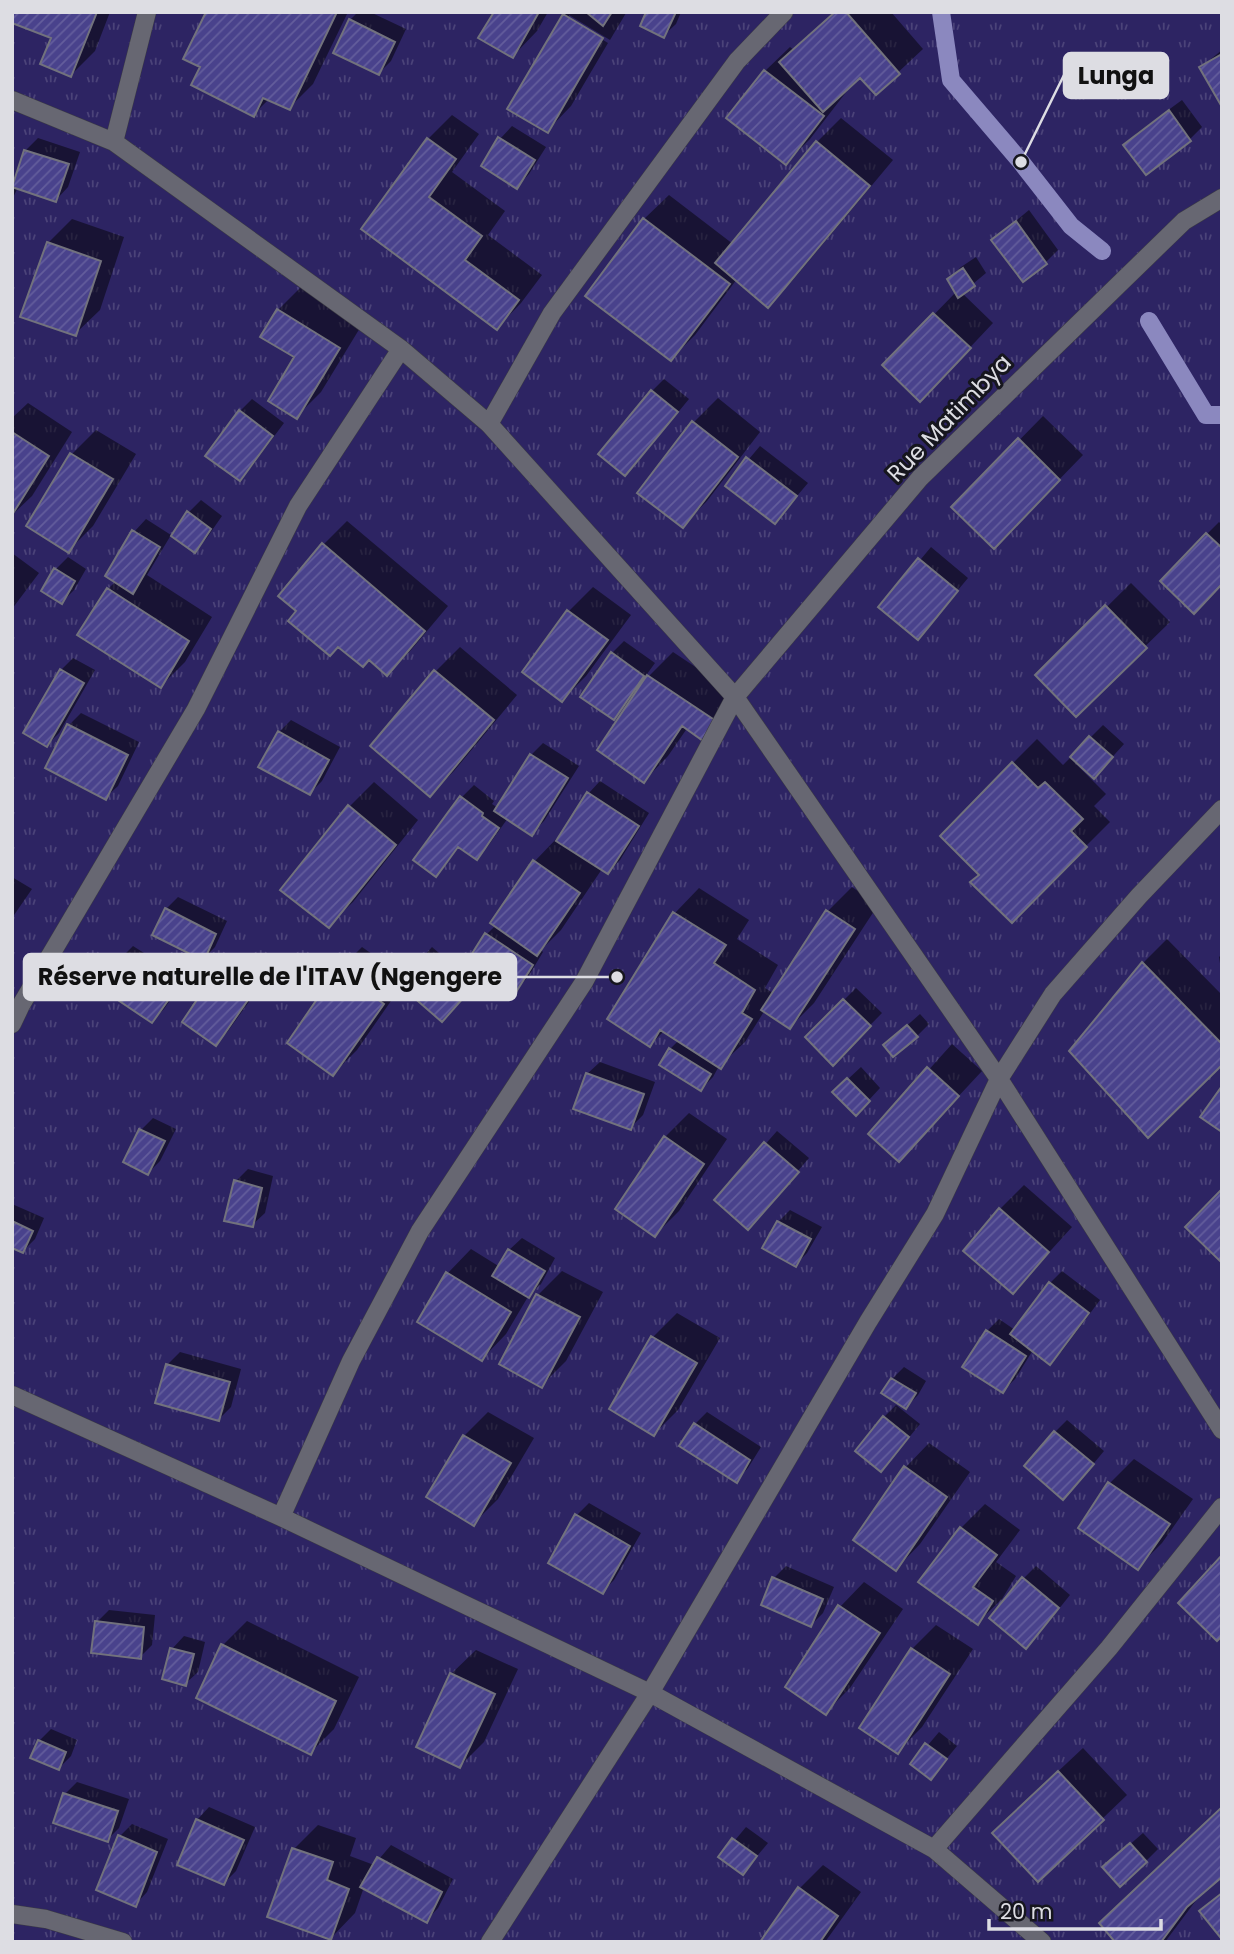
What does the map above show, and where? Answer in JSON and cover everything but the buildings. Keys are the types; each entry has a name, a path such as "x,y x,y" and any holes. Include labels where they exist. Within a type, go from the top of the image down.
{"street":[{"path":"114,142 147,12"},
{"path":"489,424 552,313 737,61 784,12"},
{"path":"12,100 114,142 401,349 489,424 735,697 999,1079 1222,1430"},
{"name":"Rue Matimbya","path":"281,1517 351,1361 420,1231 584,982 735,697 920,478 1184,221 1222,198"},
{"path":"12,1024 196,709 298,506 401,349"},
{"path":"490,1942 650,1693 868,1322 935,1214 999,1079 1053,994 1139,896 1222,809"},
{"path":"12,1395 281,1517 650,1693 934,1849 1042,1942"},
{"path":"934,1849 1109,1648 1222,1507"},
{"path":"12,1914 46,1919 123,1942"}],"green space":[{"path":"12,12 1222,12 1222,1942 12,1942"}],"waterway":[{"path":"941,12 951,80 1071,226 1102,251"},
{"path":"1149,321 1206,415 1222,415"}],"place":[{"name":"Lunga","path":"1021,162"},
{"name":"Réserve naturelle de l'ITAV (Ngengere","path":"617,977"}]}
